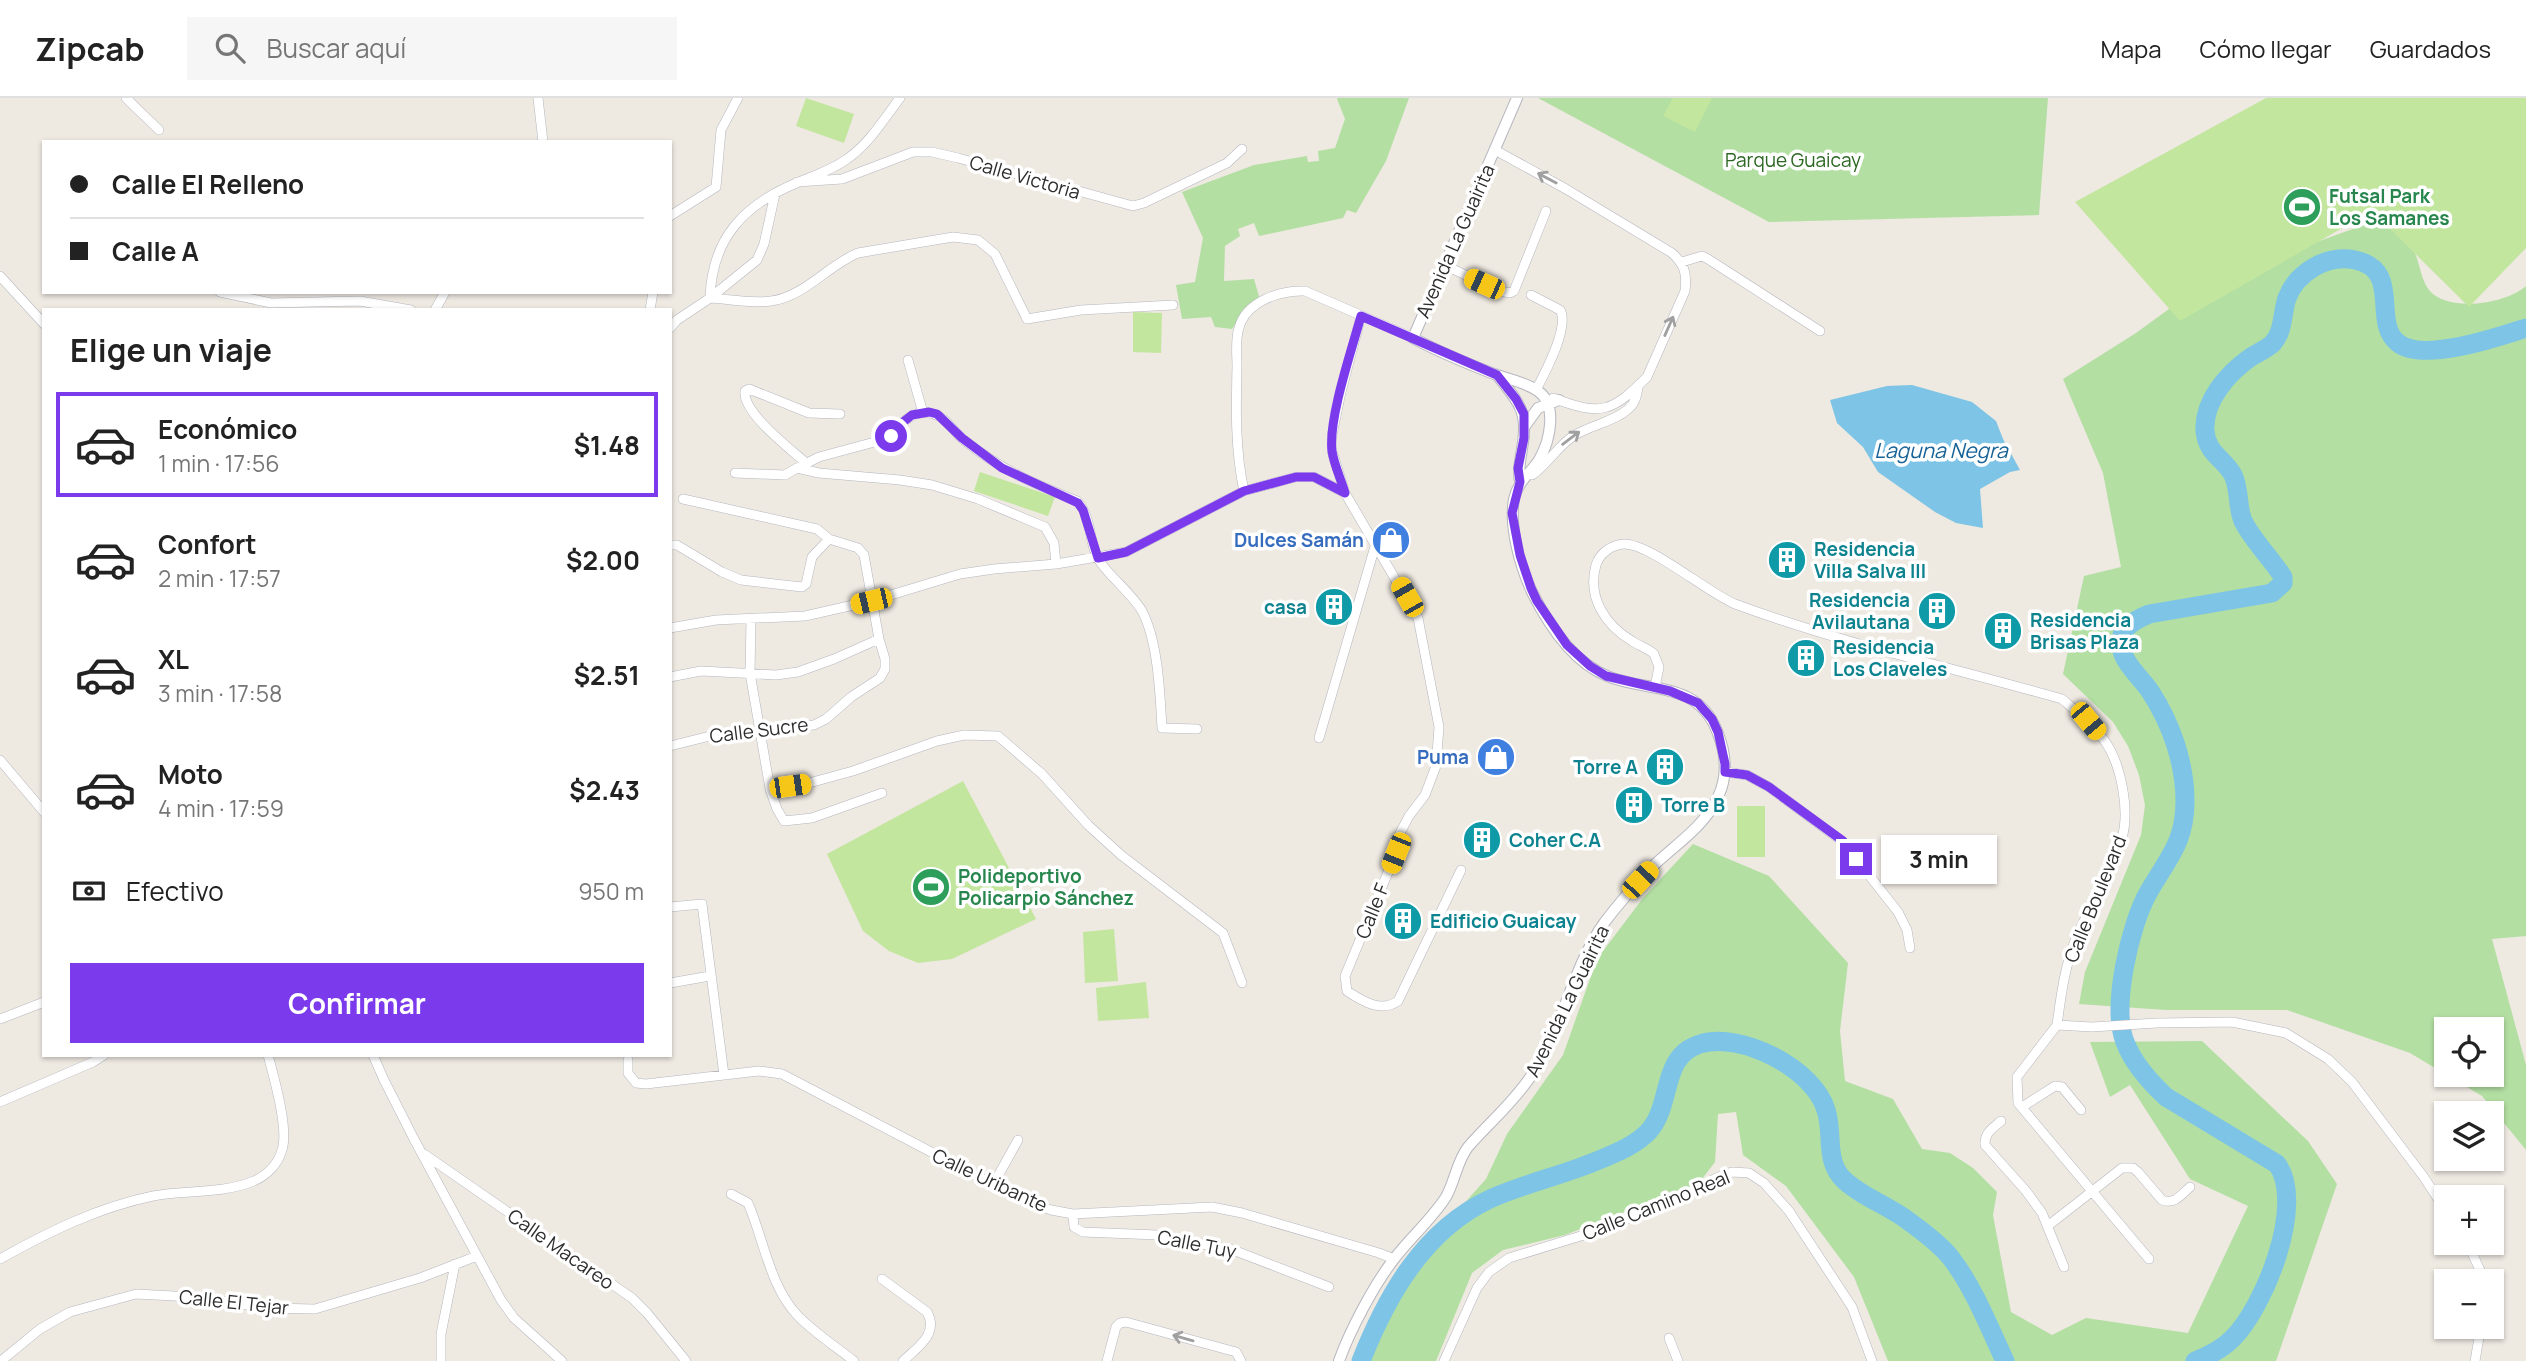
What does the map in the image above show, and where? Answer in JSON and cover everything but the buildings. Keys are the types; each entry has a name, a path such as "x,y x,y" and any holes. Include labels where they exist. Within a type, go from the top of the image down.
{"street":[{"path":"126,98 159,130"},
{"path":"538,98 543,140"},
{"path":"672,215 716,187 721,130 738,98"},
{"path":"709,298 712,269 726,236 745,215 775,194 826,172 852,156 900,98"},
{"name":"Avenida La Guairita","path":"1517,98 1413,338 1537,391 1554,402 1543,453 1520,482"},
{"name":"Calle Victoria","path":"797,183 842,179 913,152 923,151 1133,206 1144,204 1227,163 1242,149"},
{"path":"1495,150 1672,253 1682,262 1686,276 1685,291 1647,377 1638,386 1616,404 1602,409 1554,402 1533,413 1524,429"},
{"path":"672,326 757,260 764,244 775,194"},
{"path":"1444,265 1500,291 1514,291 1546,211"},
{"path":"709,298 773,301 790,295 858,253 960,237 978,240 993,251 1027,319 1081,310 1172,305"},
{"path":"1682,262 1702,256 1709,259 1820,331"},
{"path":"0,276 42,322"},
{"path":"1244,491 1236,435 1236,388 1239,327 1247,313 1270,297 1287,290 1305,291 1413,338"},
{"path":"229,294 271,303 360,301 400,308"},
{"path":"1531,295 1560,310 1564,320 1537,391"},
{"name":"Calle F","path":"1361,316 1341,392 1332,435 1332,450 1345,493 1418,618 1439,727 1436,766 1425,795 1409,816 1401,833 1396,853 1345,976 1347,991 1366,1003 1384,1006 1398,1001 1461,870"},
{"path":"908,360 923,413"},
{"name":"Avenida La Guairita","path":"1339,1361 1380,1279 1446,1196 1463,1155 1514,1100 1531,1076 1552,1037 1576,976 1603,925 1651,868 1704,818 1717,799 1725,772 1718,732 1705,711 1690,698 1606,676 1578,656 1558,634 1531,588 1520,555 1512,513 1520,482 1518,468 1524,429 1521,406 1497,375"},
{"path":"1520,482 1536,472 1571,438 1586,428 1614,418 1629,409 1634,404 1638,386"},
{"path":"841,414 809,413 749,389 745,391 746,403 801,465 819,473 884,477 932,485 1004,509 1045,527 1053,540 1056,564"},
{"path":"735,473 785,475 801,465 891,436 911,416 923,413 939,415 962,438 1009,473 1078,503 1083,510 1098,558 1141,610 1147,623 1152,640 1162,728 1197,729"},
{"path":"672,628 716,620 805,616 871,601 960,574 1056,564 1126,552 1244,491 1296,477 1314,477 1345,493"},
{"path":"672,545 677,545 741,580 803,587 814,554 830,539 817,529 683,499"},
{"name":"Calle Sucre","path":"672,746 718,734 814,725 880,678 885,669 885,659 863,552 830,539"},
{"path":"1319,738 1376,543"},
{"name":"Calle Boulevard","path":"1655,687 1659,667 1654,654 1620,633 1607,621 1597,600 1594,578 1599,559 1604,552 1620,544 1642,548 1732,602 1787,622 2062,699 2088,721 2106,743 2121,777 2126,810 2123,837 2067,964 2057,1025"},
{"path":"751,619 750,673 770,789 784,821 812,818 882,793"},
{"path":"672,677 701,671 776,675 798,672 879,639"},
{"path":"770,789 809,783 853,771 937,741 964,735 998,736 1042,774 1088,825 1121,855 1223,933 1242,983"},
{"path":"0,760 42,810"},
{"path":"1725,772 1747,775 1769,787 1843,841 1898,912 1907,930 1910,948"},
{"path":"672,907 702,904 724,1075"},
{"path":"672,983 710,976"},
{"path":"0,1020 42,1003"},
{"path":"2149,1259 2022,1107 2016,1096 2017,1077 2057,1025 2092,1027 2157,1023 2232,1023 2286,1033 2328,1059 2352,1082 2434,1194"},
{"path":"0,1102 100,1057"},
{"path":"0,1259 109,1208 157,1196 221,1189 254,1181 263,1176 278,1160 283,1149 280,1108 268,1057"},
{"path":"374,1057 492,1284 514,1318 562,1361"},
{"name":"Calle Uribante","path":"628,1060 628,1073 636,1083 646,1084 759,1071 782,1074 993,1185 1041,1207 1073,1214 1212,1207 1255,1216 1394,1259"},
{"path":"2022,1107 2055,1086 2062,1087 2081,1110"},
{"path":"2001,1122 1990,1130 1985,1144 2026,1191 2049,1225 2064,1267"},
{"path":"993,1185 1018,1140"},
{"name":"Calle Macareo","path":"423,1153 632,1298 648,1313 686,1361"},
{"path":"2049,1225 2120,1168 2126,1167 2138,1172 2166,1202 2174,1201 2190,1187"},
{"name":"Calle Camino Real","path":"1444,1361 1477,1288 1489,1272 1509,1258 1597,1231 1695,1192 1714,1179 1732,1172 1749,1173 1764,1182 1789,1211 1852,1307 1872,1361"},
{"path":"731,1194 748,1203 774,1276 798,1317 854,1361"},
{"name":"Calle Tuy","path":"1073,1214 1076,1230 1157,1235 1220,1247 1252,1255 1329,1286"},
{"name":"Calle El Tejar","path":"1,1361 40,1329 71,1312 136,1294 194,1297 269,1308 315,1309 421,1278 477,1256"},
{"path":"442,1361 442,1334 455,1264"},
{"path":"881,1279 927,1312 930,1318 932,1329 928,1336 903,1361"},
{"path":"1107,1361 1116,1327 1126,1322 1236,1352 1241,1361"},
{"path":"1669,1338 1678,1361"},
{"path":"2475,1361 2479,1339"}],"green space":[{"path":"806,98 854,114 844,143 796,126"},
{"path":"1338,98 1409,98 1386,161 1356,213 1347,210 1343,218 1259,236 1254,223 1238,229 1240,236 1225,246 1224,281 1254,279 1260,300 1247,307 1232,329 1215,327 1211,317 1182,319 1176,285 1195,282 1203,238 1182,192 1254,165 1307,156 1308,162 1319,161 1318,151 1335,148 1345,119"},
{"name":"Parque Guaicay","path":"1538,98 2048,98 2039,215 1769,222"},
{"path":"1673,98 1712,98 1695,132 1663,116"},
{"name":"Futsal Park Los Samanes","path":"2266,98 2526,98 2526,248 2469,307 2372,211 2180,321 2075,202"},
{"path":"2375,221 2387,221 2405,237 2411,245 2429,290 2449,302 2463,304 2492,301 2526,286 2526,936 2492,939 2526,1065 2526,1150 2504,1123 2504,1101 2486,1101 2467,1087 2504,1087 2504,1017 2434,1017 2434,1067 2410,1053 2287,1010 2166,1010 2079,1004 2085,972 2141,835 2145,805 2139,775 2128,746 2113,722 2063,674 2084,576 2121,567 2103,473 2063,379 2136,333 2206,282"},
{"path":"1133,312 1162,313 1161,353 1133,352"},
{"path":"980,472 1055,497 1048,516 974,491"},
{"name":"Polideportivo Policarpio Sánchez","path":"963,781 1036,919 952,959 918,963 889,951 863,931 827,854"},
{"path":"1737,806 1765,806 1765,857 1737,857"},
{"path":"1693,844 1769,876 1848,963 1840,1031 1845,1081 1893,1099 1922,1149 1950,1153 1973,1168 1997,1192 1993,1215 2011,1312 2052,1335 2086,1318 2188,1333 2248,1206 2190,1179 2130,1085 2110,1097 2090,1042 2202,1041 2308,1141 2337,1184 2276,1361 1888,1361 1854,1277 1786,1186 1743,1155 1736,1112 1718,1114 1715,1162 1699,1183 1565,1235 1503,1250 1472,1273 1436,1361 1355,1361 1386,1291 1486,1179 1507,1134 1563,1055 1597,959 1643,898"},
{"path":"1114,929 1118,981 1085,983 1083,932"},
{"path":"1146,982 1149,1018 1098,1021 1096,988"}],"water":[{"name":"Laguna Negra","path":"1912,385 1972,402 1996,421 2020,470 2010,472 1980,489 1983,528 1956,523 1935,512 1878,472 1863,447 1837,423 1830,400 1887,386"}],"waterway":[{"path":"2195,1361 2215,1352 2232,1339 2257,1304 2268,1281 2284,1229 2287,1204 2285,1182 2277,1164 2166,1097 2142,1072 2125,1042 2120,1008 2129,945 2141,907 2179,839 2185,801 2182,772 2170,730 2150,691 2126,659 2121,647 2122,635 2133,622 2149,614 2272,593 2283,583 2283,577 2243,521 2235,480 2229,469 2212,451 2206,439 2205,420 2213,399 2226,380 2242,364 2277,338 2287,298 2298,280 2306,273 2334,260 2355,260 2370,266 2383,285 2390,334 2398,343 2410,348 2425,350 2461,346 2526,328"},
{"path":"1361,1361 1383,1312 1410,1267 1446,1228 1490,1199 1594,1162 1637,1141 1649,1131 1656,1120 1679,1059 1687,1050 1717,1041 1755,1048 1792,1068 1807,1081 1819,1095 1826,1110 1832,1156 1838,1173 1859,1191 1918,1228 1947,1253 1974,1295 2005,1361"}],"place":[{"name":"Futsal Park Los Samanes","path":"2302,207"},
{"name":"Dulces Samán","path":"1391,540"},
{"name":"Residencia Villa Salva III","path":"1787,560"},
{"name":"casa","path":"1334,607"},
{"name":"Residencia Avilautana","path":"1937,611"},
{"name":"Residencia Brisas Plaza","path":"2003,631"},
{"name":"Residencia Los Claveles","path":"1806,658"},
{"name":"Puma","path":"1496,757"},
{"name":"Torre A","path":"1665,767"},
{"name":"Torre B","path":"1634,805"},
{"name":"Coher C.A","path":"1482,840"},
{"name":"Polideportivo Policarpio Sánchez","path":"931,887"},
{"name":"Edificio Guaicay","path":"1403,921"}],"route":[{"path":"891,436 898,426 913,415 929,412 939,415 962,438 1002,468 1078,503 1083,510 1098,558 1126,552 1244,491 1296,477 1314,477 1345,493 1332,450 1332,435 1361,316 1413,338 1435,350 1497,375 1521,406 1524,414 1524,438 1518,468 1520,482 1512,513 1520,555 1537,601 1567,645 1590,666 1606,676 1670,691 1698,703 1712,719 1718,732 1725,772 1747,775 1769,787 1843,841 1856,859"}]}
